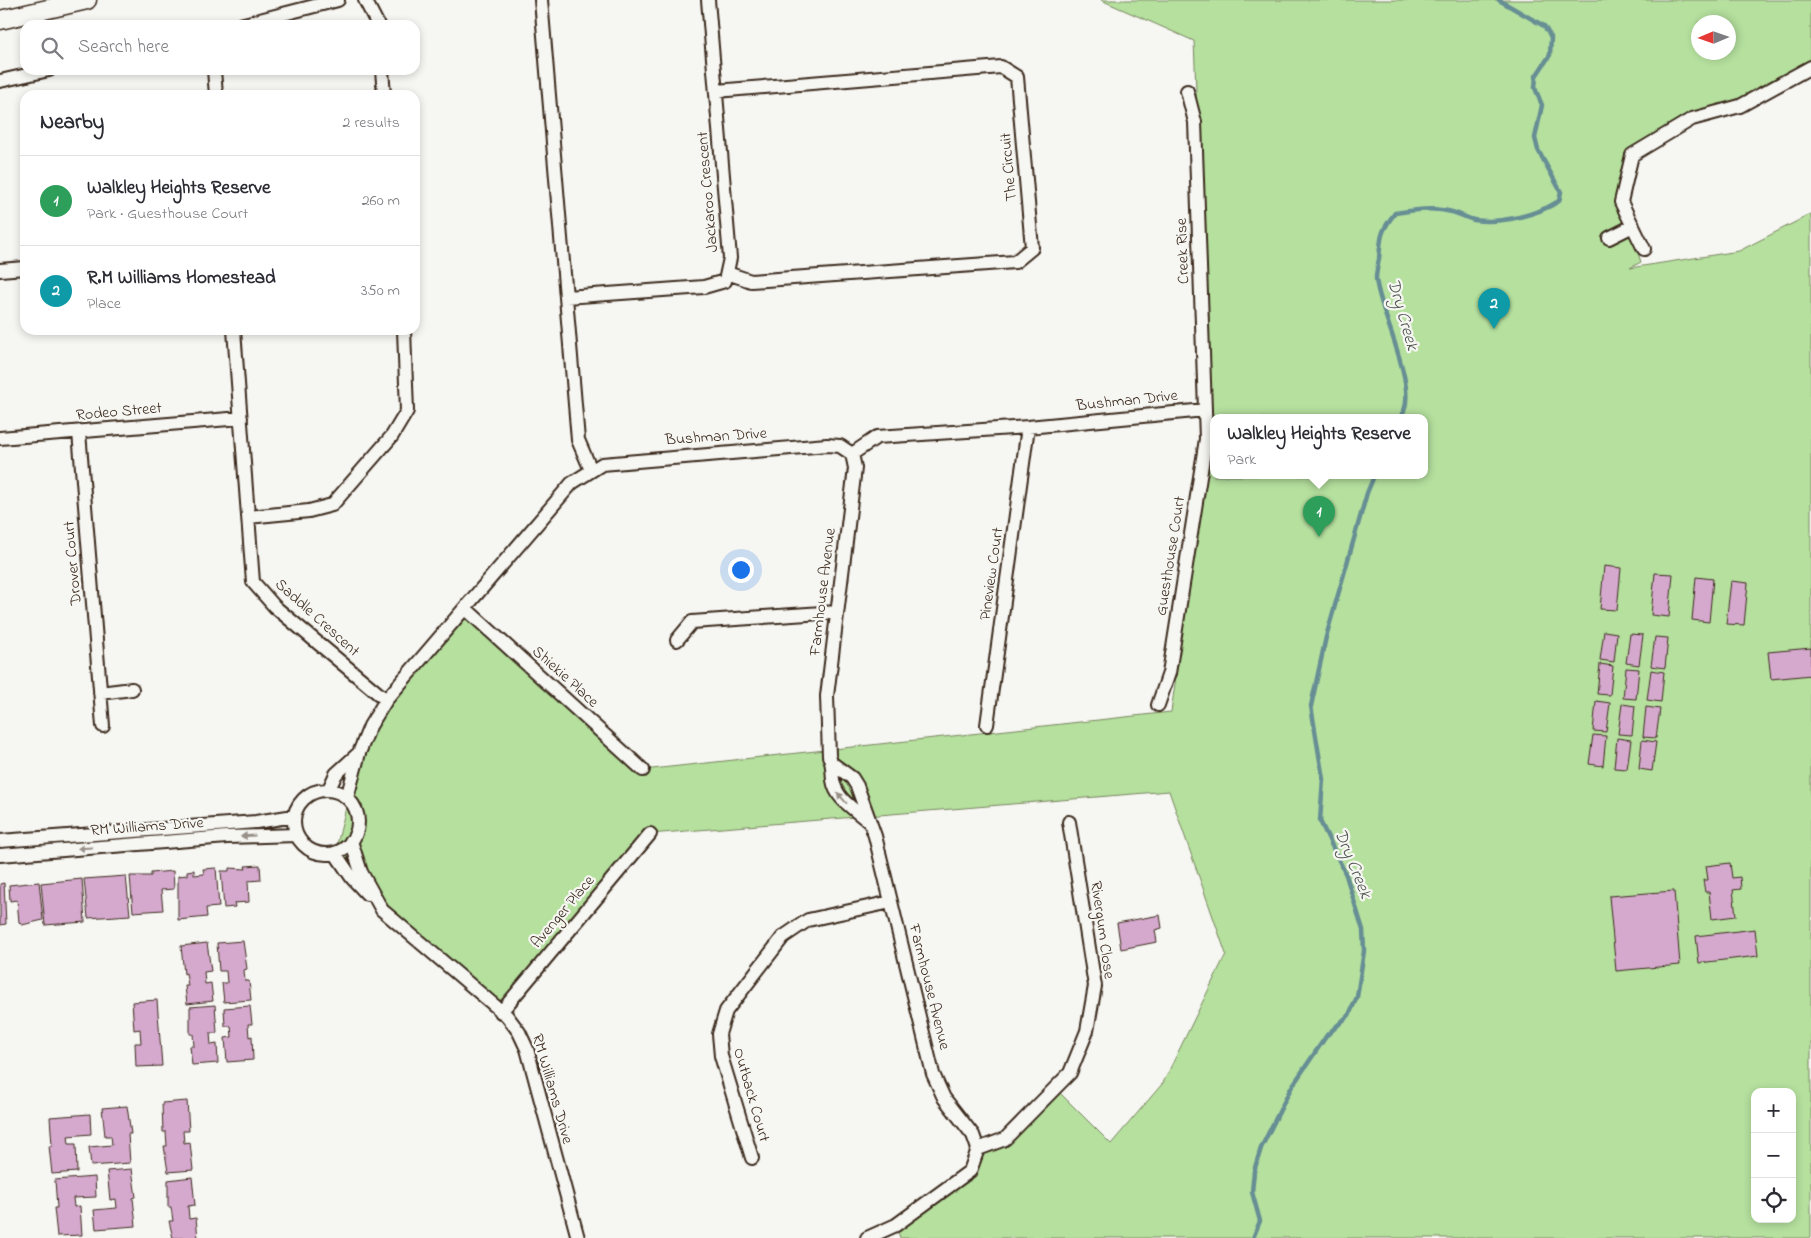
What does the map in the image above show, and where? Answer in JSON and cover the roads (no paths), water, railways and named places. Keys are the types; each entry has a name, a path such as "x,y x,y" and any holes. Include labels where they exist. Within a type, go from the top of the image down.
{"main road":[{"path":"0,20 87,0"}],"street":[{"path":"260,20 338,0"},
{"path":"365,0 375,20"},
{"path":"541,0 578,440 591,470"},
{"name":"Jackaroo Crescent","path":"566,297 704,287 725,281 730,258 708,0"},
{"name":"The Circuit","path":"716,91 1001,66 1017,77 1032,248 1015,262 751,281 727,273"},
{"path":"1644,249 1621,202 1632,155 1692,119 1740,106 1811,67"},
{"path":"0,81 27,75"},
{"path":"214,75 216,90"},
{"path":"382,75 384,90"},
{"name":"Creek Rise","path":"1187,92 1195,122 1205,410"},
{"path":"1609,238 1633,226"},
{"path":"0,270 20,268"},
{"name":"Saddle Crescent","path":"234,335 253,582 274,607 386,700"},
{"path":"248,517 309,511 332,506 392,436 408,411 404,335"},
{"name":"Bushman Drive","path":"348,798 351,793 359,752 370,726 386,700 572,483 602,464 628,460 827,445 840,446 852,454 877,437 1028,427 1205,410"},
{"name":"Guesthouse Court","path":"1158,705 1169,674 1205,449 1205,410"},
{"name":"Rodeo Street","path":"0,438 241,418"},
{"name":"Pineview Court","path":"987,726 1028,427"},
{"name":"Drover Court","path":"78,432 103,726"},
{"name":"Farmhouse Avenue","path":"852,454 855,468 827,696 829,756 833,764 853,780 869,822 891,902 933,1074 944,1098 973,1134 978,1149"},
{"name":"Shiekie Place","path":"466,608 642,770"},
{"path":"677,640 692,622 837,612"},
{"path":"100,693 132,689"},
{"name":"Bushman Drive","path":"329,789 336,774 359,752"},
{"name":"Farmhouse Avenue","path":"833,764 833,779 840,797 869,822"},
{"path":"329,789 348,798 358,820 357,830 352,841 335,853 327,854 309,850 296,835 294,816 298,804 308,794 318,790 329,789"},
{"name":"RM Williams Drive","path":"0,841 256,822 294,816"},
{"name":"Rivergum Close","path":"978,1149 1005,1139 1070,1073 1087,1031 1095,986 1069,822"},
{"name":"Avenger Place","path":"501,1012 650,834"},
{"name":"RM Williams Drive","path":"0,855 227,837 296,835"},
{"name":"RM Williams Drive","path":"352,841 360,872 375,901"},
{"name":"RM Williams Drive","path":"335,853 352,878 382,910 501,1012 519,1032 527,1049 575,1235"},
{"name":"Outback Court","path":"752,1158 721,1056 719,1034 726,1011 783,936 808,920 891,902"},
{"path":"867,1238 896,1225 970,1171 978,1149"},
{"path":"896,1225 900,1238"}],"waterway":[{"name":"Dry Creek","path":"1401,414 1405,407 1406,391 1403,372 1376,278 1381,239 1390,219 1395,213 1431,209 1445,210 1474,220 1496,221 1530,214 1559,201 1561,192 1538,150 1535,138 1542,105 1535,88 1536,76 1550,55 1551,37 1544,26 1499,0"},
{"name":"Dry Creek","path":"1253,1238 1260,1221 1252,1192 1254,1171 1261,1148 1291,1088 1327,1035 1349,1015 1357,997 1364,951 1363,930 1346,875 1320,821 1323,779 1311,706 1326,637 1367,493 1373,479"}],"place":[{"name":"R.M Williams Homestead","path":"1494,329"},
{"name":"Walkley Heights Reserve","path":"1319,537"}]}
